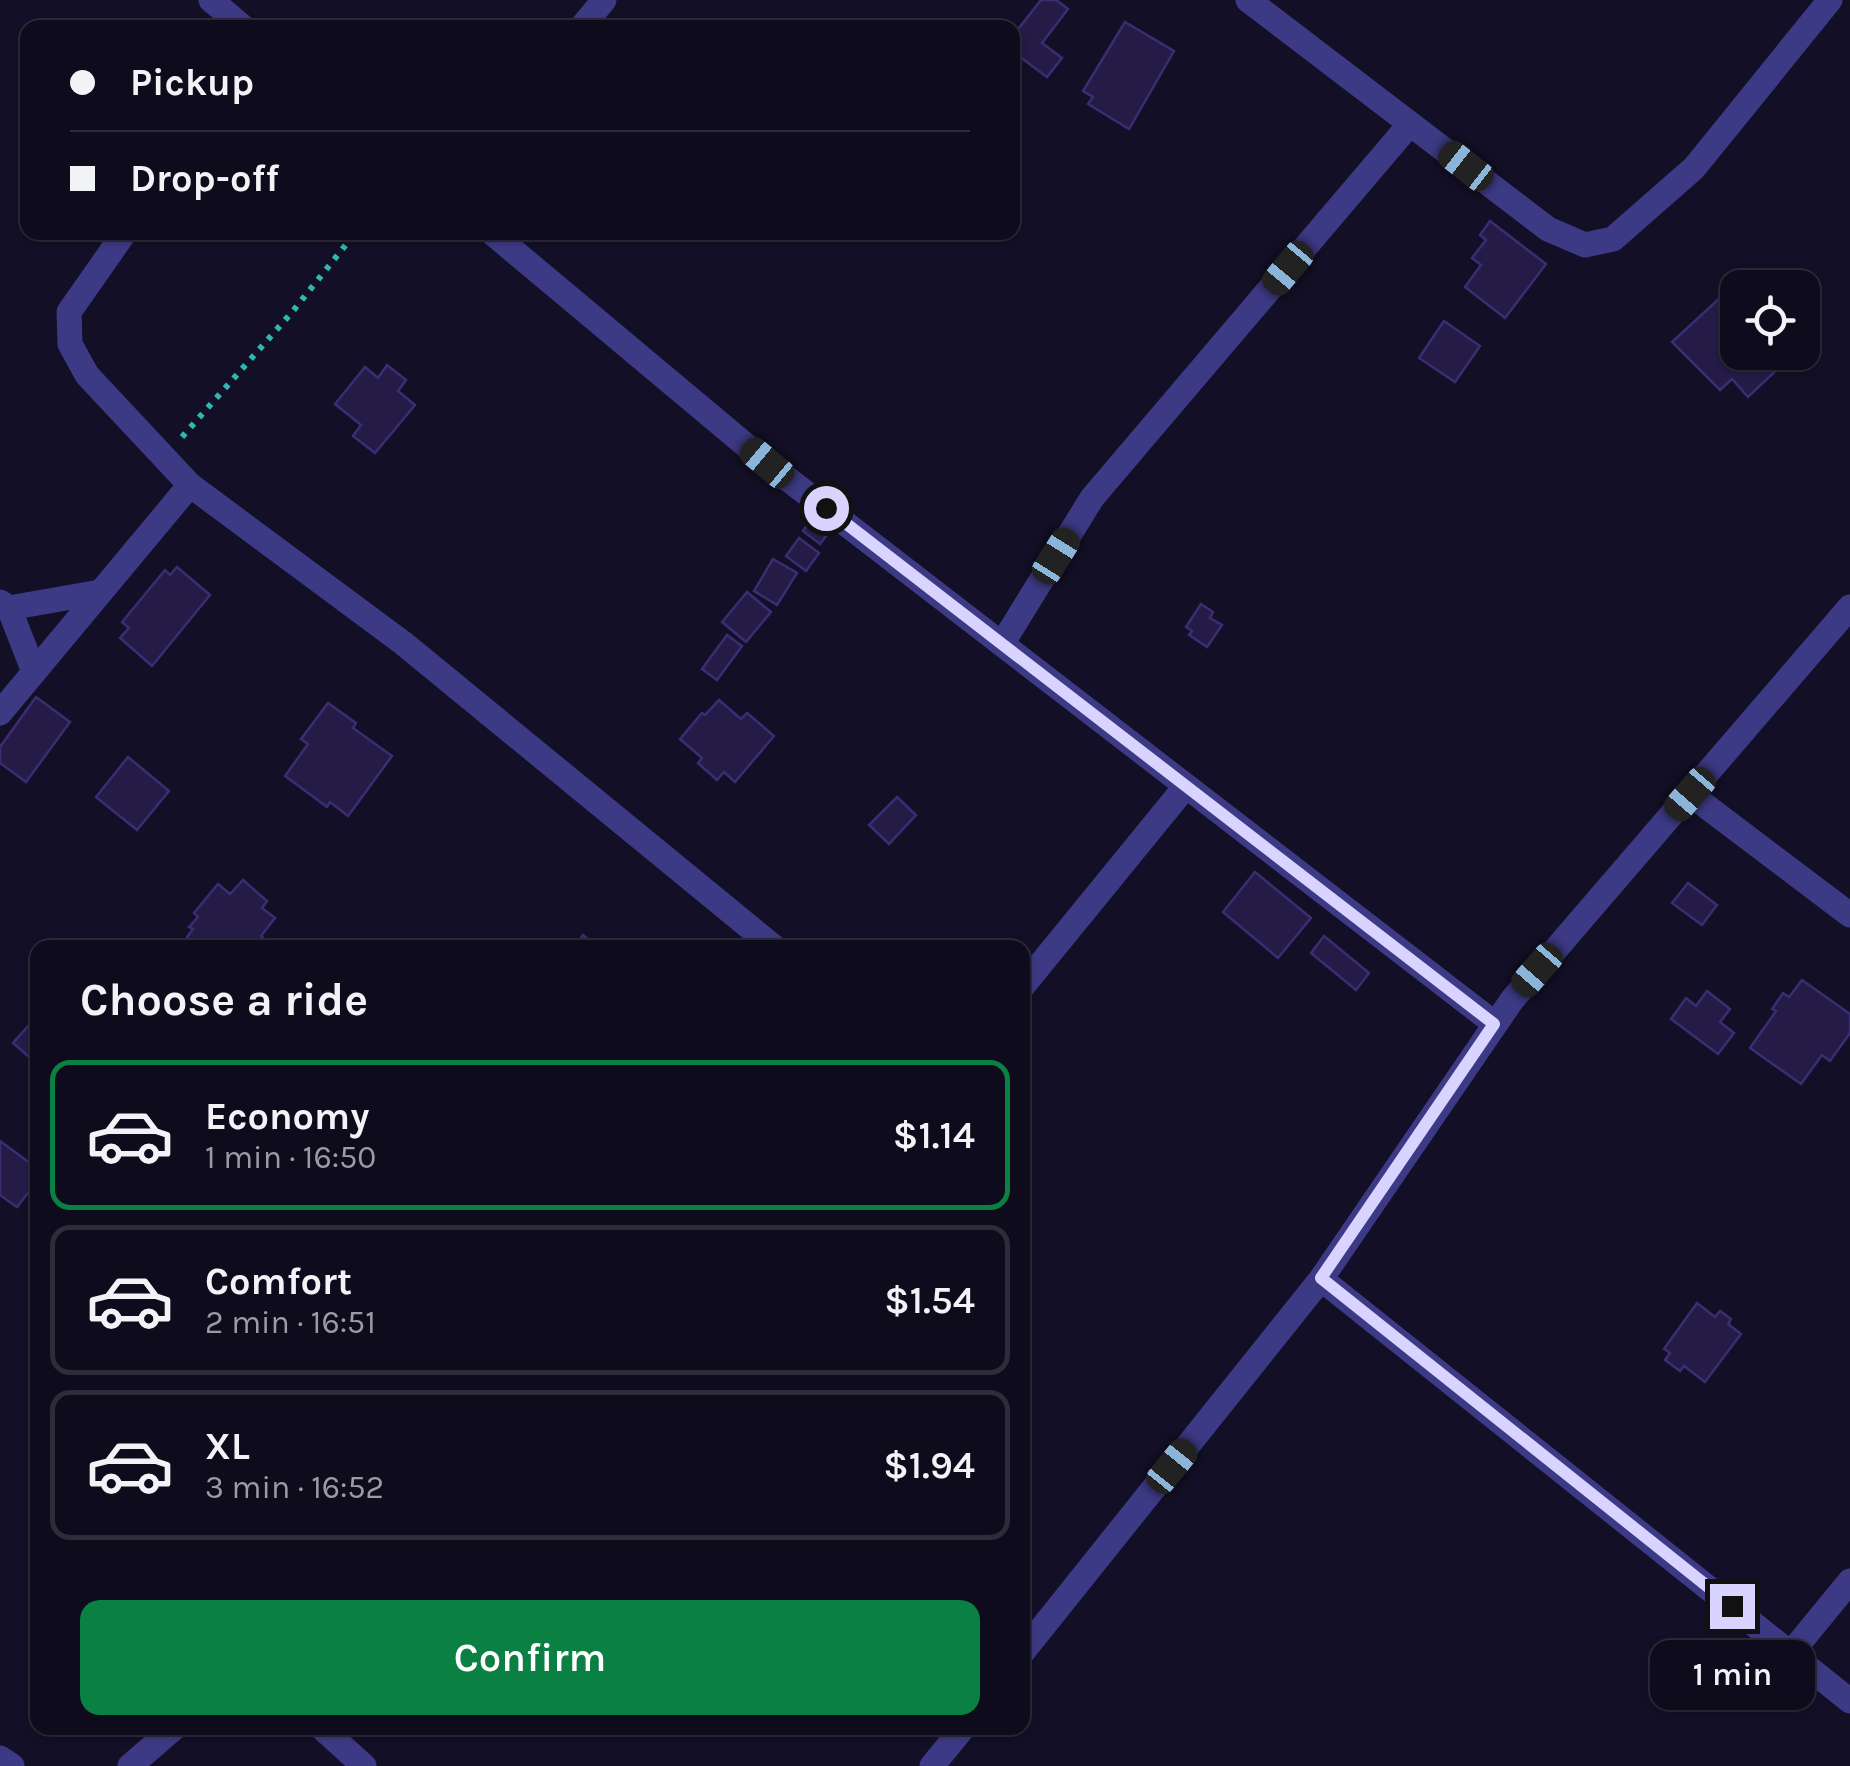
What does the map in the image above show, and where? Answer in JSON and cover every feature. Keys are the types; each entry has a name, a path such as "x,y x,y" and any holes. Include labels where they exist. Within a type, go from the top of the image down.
{"street":[{"path":"211,0 235,20"},
{"path":"588,20 604,0"},
{"path":"1248,0 1548,229 1584,245 1613,239 1694,168 1830,0"},
{"path":"1002,644 1092,498 1410,124"},
{"path":"118,240 69,312 70,344 86,375 190,484 403,643 758,940"},
{"path":"501,240 767,463 1494,1024"},
{"path":"0,713 190,484"},
{"path":"34,672 4,605 100,592"},
{"path":"1030,1642 1321,1278 1494,1024 1850,607"},
{"path":"1030,978 1186,786"},
{"path":"1690,794 1850,915"},
{"path":"1321,1278 1850,1701"},
{"path":"1791,1654 1850,1581"},
{"path":"130,1766 166,1735"},
{"path":"330,1735 364,1766"},
{"path":"932,1766 957,1735"},
{"path":"0,1758 12,1766"}],"path":[{"path":"164,457 293,311 350,240"}],"building":[{"path":"1041,0 1056,0 1068,9 1042,43 1062,58 1047,77 1020,57 1020,27"},
{"path":"1125,22 1174,51 1129,129 1088,104 1093,97 1083,91"},
{"path":"1490,221 1546,264 1505,318 1465,287 1481,265 1472,258 1486,240 1480,235"},
{"path":"1720,298 1720,370 1777,370 1748,397 1732,379 1720,390 1672,342"},
{"path":"1444,321 1480,346 1455,382 1419,358"},
{"path":"387,365 406,380 398,391 415,405 375,453 353,436 361,425 335,404 365,367 378,378"},
{"path":"817,511 835,524 820,544 803,531"},
{"path":"799,538 819,553 806,571 786,556"},
{"path":"773,559 797,573 777,605 754,591"},
{"path":"177,567 210,595 152,666 120,638 129,628 122,622 165,570 170,575"},
{"path":"747,592 771,612 746,642 722,622"},
{"path":"1201,604 1213,612 1210,618 1222,625 1207,647 1189,635 1192,631 1186,627"},
{"path":"727,635 742,646 717,680 702,669"},
{"path":"36,697 70,722 26,782 0,763 0,747"},
{"path":"719,700 741,719 747,713 774,736 735,782 724,772 717,780 698,763 702,758 680,739"},
{"path":"328,703 356,723 353,728 392,756 348,816 330,802 327,807 285,776 308,744 301,739"},
{"path":"128,757 169,791 137,830 96,797"},
{"path":"897,797 916,815 889,844 869,825"},
{"path":"1255,872 1311,918 1278,958 1223,912"},
{"path":"243,880 267,901 262,908 275,918 261,936 266,940 187,937 193,929 189,927 198,917 194,913 218,884 230,894"},
{"path":"1688,883 1717,905 1702,925 1672,903"},
{"path":"1324,936 1369,973 1356,990 1311,953"},
{"path":"1802,980 1850,1014 1850,1033 1830,1061 1822,1055 1801,1084 1750,1048 1776,1011 1772,1009 1783,993 1789,997"},
{"path":"1707,991 1730,1009 1720,1022 1734,1033 1718,1054 1671,1019 1686,998 1696,1006"},
{"path":"30,1024 30,1058 13,1043"},
{"path":"0,1141 30,1163 30,1190 17,1207 0,1195"},
{"path":"1697,1303 1715,1317 1720,1311 1741,1334 1705,1382 1684,1366 1680,1371 1665,1360 1670,1353 1664,1349"}],"route":[{"path":"826,508 1494,1024 1321,1278 1732,1606"}]}
